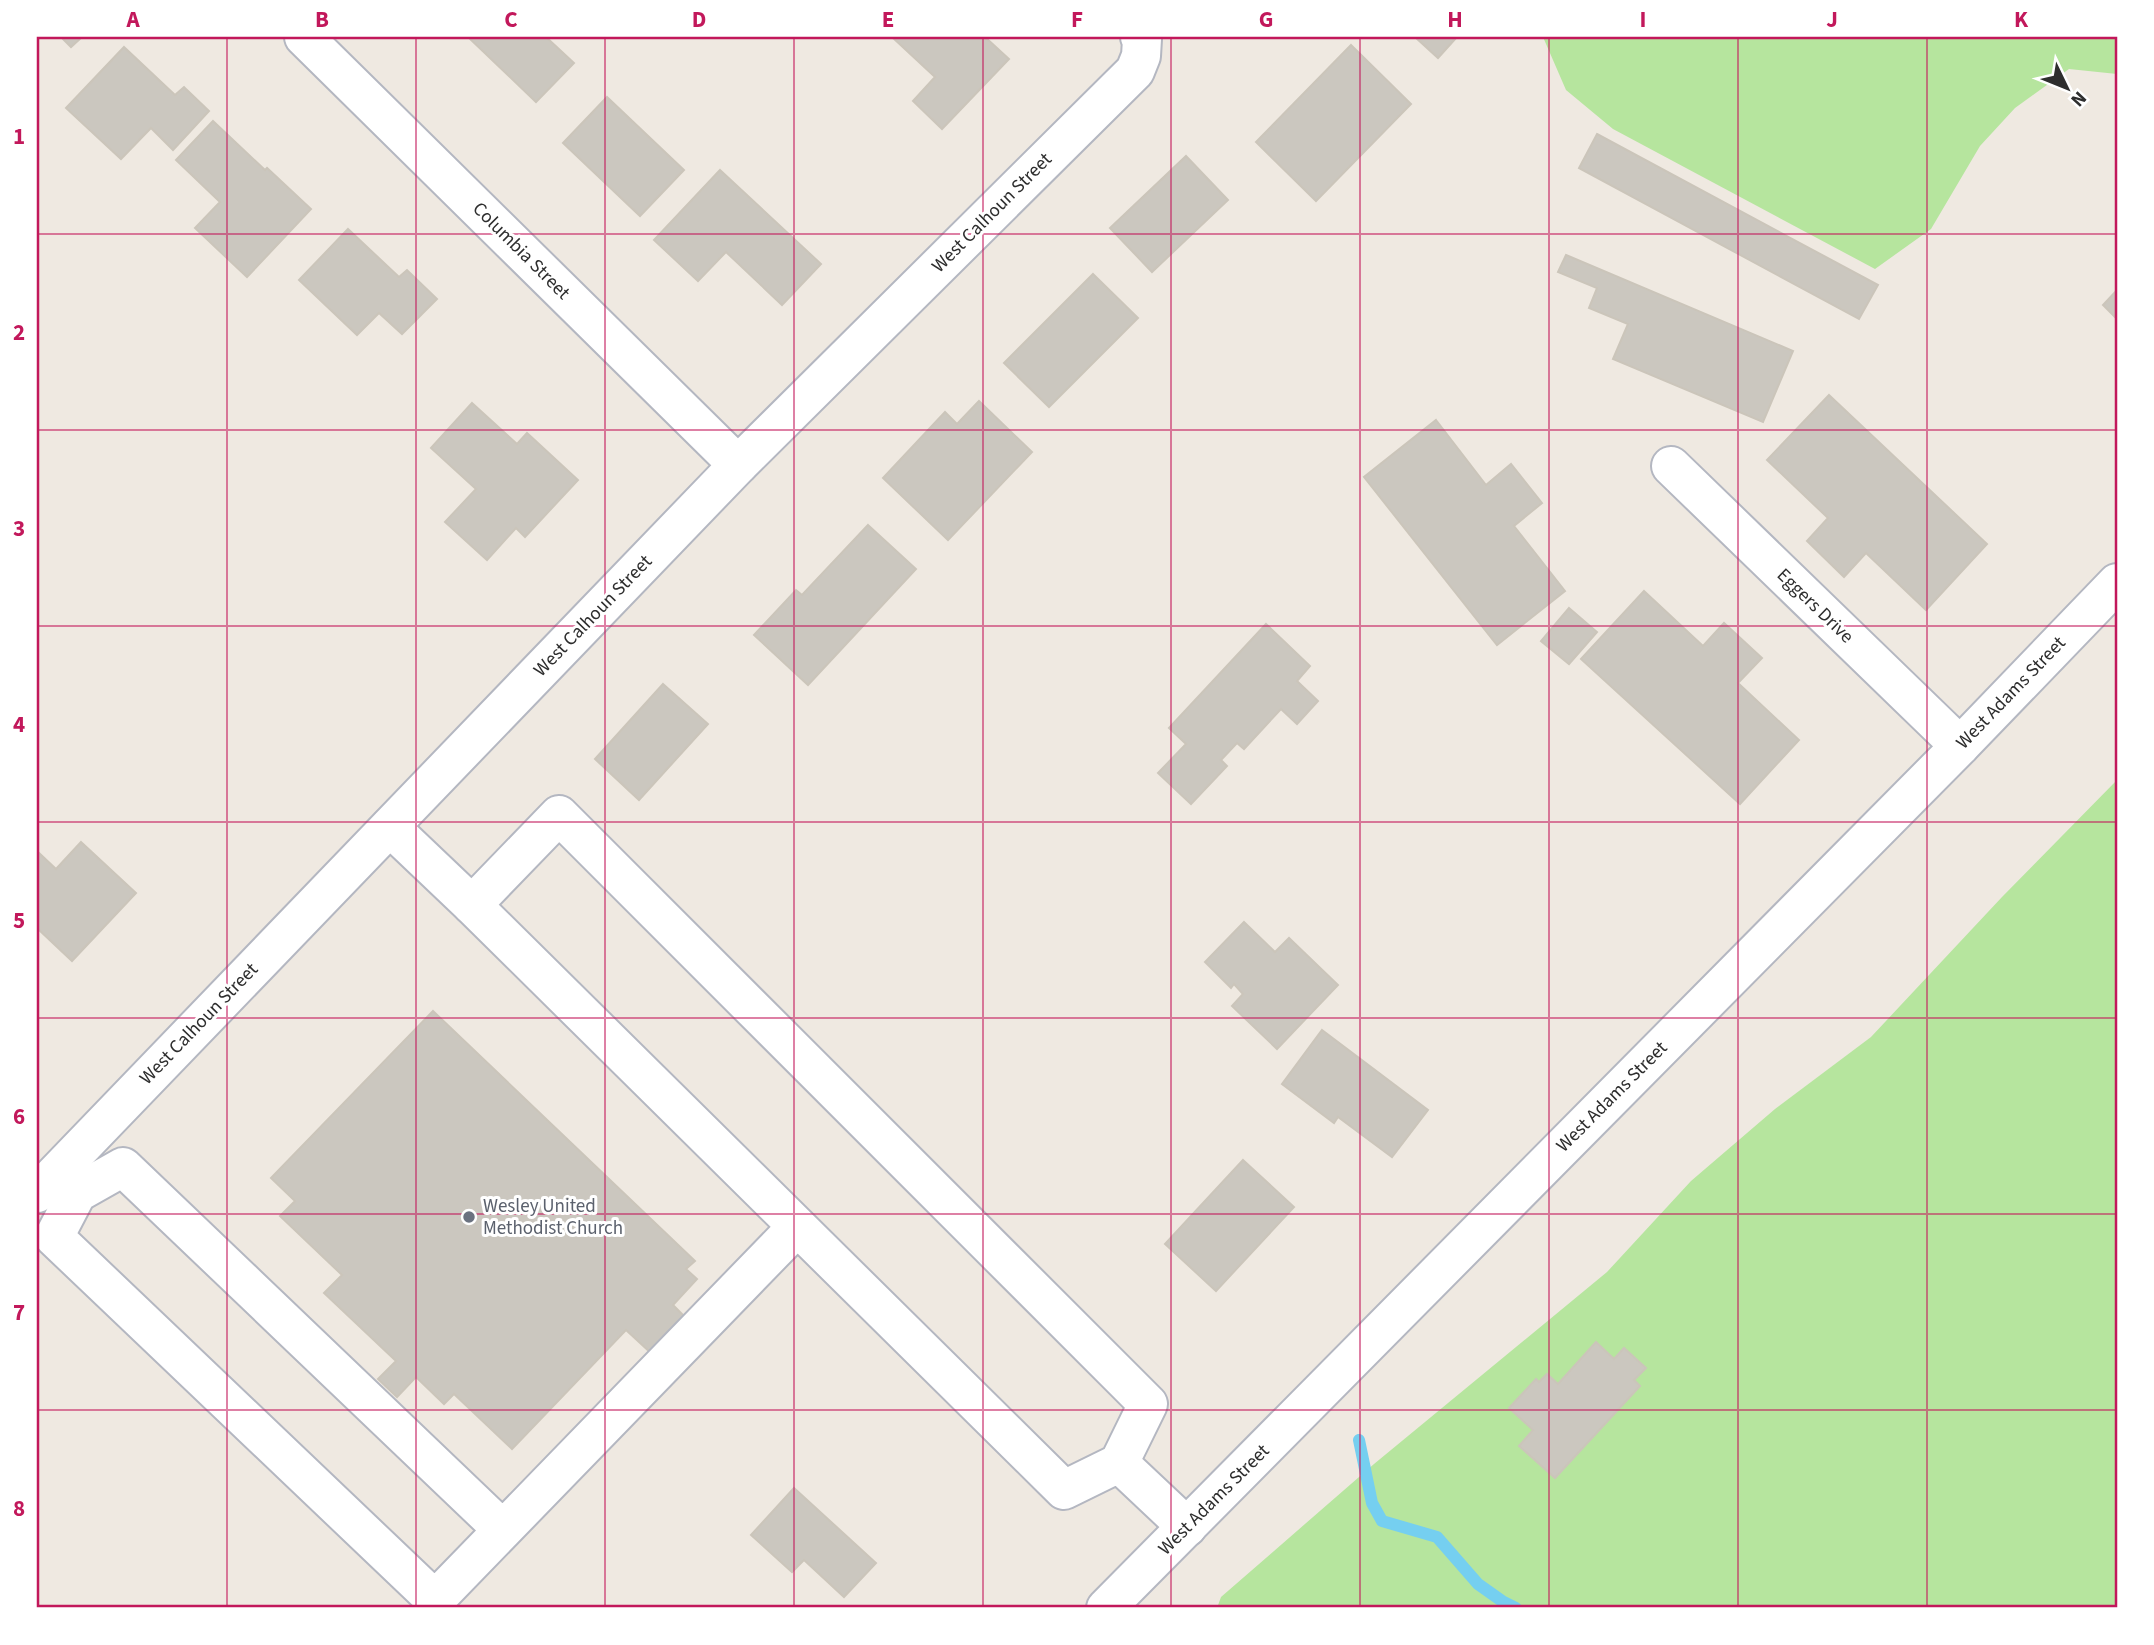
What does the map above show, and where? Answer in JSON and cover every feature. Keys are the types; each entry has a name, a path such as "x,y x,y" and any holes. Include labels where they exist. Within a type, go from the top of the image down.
{"street":[{"name":"Columbia Street","path":"304,37 738,466"},
{"name":"West Calhoun Street","path":"503,1530 435,1600 54,1237 57,1186 390,827 738,466 1135,71 1141,55 1141,38"},
{"name":"Eggers Drive","path":"1671,466 1960,746"},
{"name":"West Adams Street","path":"1106,1608 1960,746 2117,583"},
{"path":"390,827 1064,1490 1119,1462 1148,1404 559,815 472,905"},
{"path":"57,1186 123,1167 503,1530 797,1227"},
{"path":"1119,1462 1186,1527"}],"green space":[{"path":"1543,37 2117,37 2117,74 2069,69 2015,108 1980,146 1931,229 1875,269 1613,129 1566,90"},
{"path":"2117,780 2117,1608 1217,1608 1221,1597 1374,1464 1607,1272 1691,1181 1775,1109 1871,1037 2002,897"}],"building":[{"path":"61,37 82,37 71,47"},
{"path":"468,37 546,37 574,63 536,102"},
{"path":"892,37 985,37 1009,59 942,129 913,101 935,77"},
{"path":"1415,37 1457,37 1438,58"},
{"path":"1351,45 1411,104 1316,201 1256,142"},
{"path":"124,47 175,95 184,87 209,111 173,150 151,128 121,159 66,108"},
{"path":"607,97 684,170 640,216 563,143"},
{"path":"213,121 311,209 247,277 195,228 220,202 176,160"},
{"path":"1597,134 1878,285 1859,319 1579,168"},
{"path":"1186,156 1228,200 1152,272 1110,228"},
{"path":"720,170 821,264 782,305 726,252 698,281 654,240"},
{"path":"348,229 399,277 407,270 437,299 402,334 379,313 357,335 299,280"},
{"path":"1566,255 1793,351 1763,422 1613,359 1628,324 1589,308 1597,288 1558,272"},
{"path":"1093,274 1138,318 1049,407 1004,363"},
{"path":"2117,290 2117,319 2103,305"},
{"path":"1829,395 1987,544 1926,610 1866,553 1844,577 1807,541 1828,518 1767,460"},
{"path":"979,401 1032,452 948,540 883,478 945,412 957,424"},
{"path":"472,403 517,444 527,433 578,480 525,537 516,528 487,560 445,522 476,489 431,448"},
{"path":"1436,420 1486,485 1511,464 1542,503 1514,526 1565,591 1497,645 1364,477"},
{"path":"868,525 916,569 808,685 754,635 796,590 802,595"},
{"path":"1644,591 1703,646 1724,623 1762,658 1738,683 1799,740 1740,804 1581,659"},
{"path":"1569,608 1597,632 1569,664 1541,641"},
{"path":"1266,624 1310,666 1297,681 1318,701 1297,724 1281,709 1244,749 1237,743 1221,760 1227,766 1191,804 1158,773 1186,744 1169,728"},
{"path":"663,684 708,724 639,800 595,759"},
{"path":"81,842 136,893 72,961 37,928 37,851 56,869"},
{"path":"1244,922 1275,952 1289,938 1338,985 1277,1049 1232,1006 1243,994 1234,984 1231,988 1205,962"},
{"path":"433,1011 695,1261 686,1269 697,1279 673,1305 686,1318 651,1353 626,1330 512,1449 454,1394 444,1404 416,1377 397,1397 378,1379 396,1361 324,1293 342,1275 280,1216 295,1201 271,1178"},
{"path":"1322,1030 1428,1110 1392,1157 1338,1117 1334,1123 1282,1084"},
{"path":"1243,1160 1294,1207 1216,1291 1165,1244"},
{"path":"1596,1342 1614,1359 1624,1348 1646,1368 1634,1380 1640,1386 1555,1478 1519,1446 1533,1430 1509,1408 1536,1379 1539,1382 1547,1374 1558,1384"},
{"path":"794,1488 876,1563 844,1597 804,1560 792,1572 751,1535"}],"waterway":[{"path":"1359,1440 1372,1503 1382,1521 1437,1537 1478,1584 1516,1608"}],"place":[{"name":"Wesley United Methodist Church","path":"469,1217"}]}
